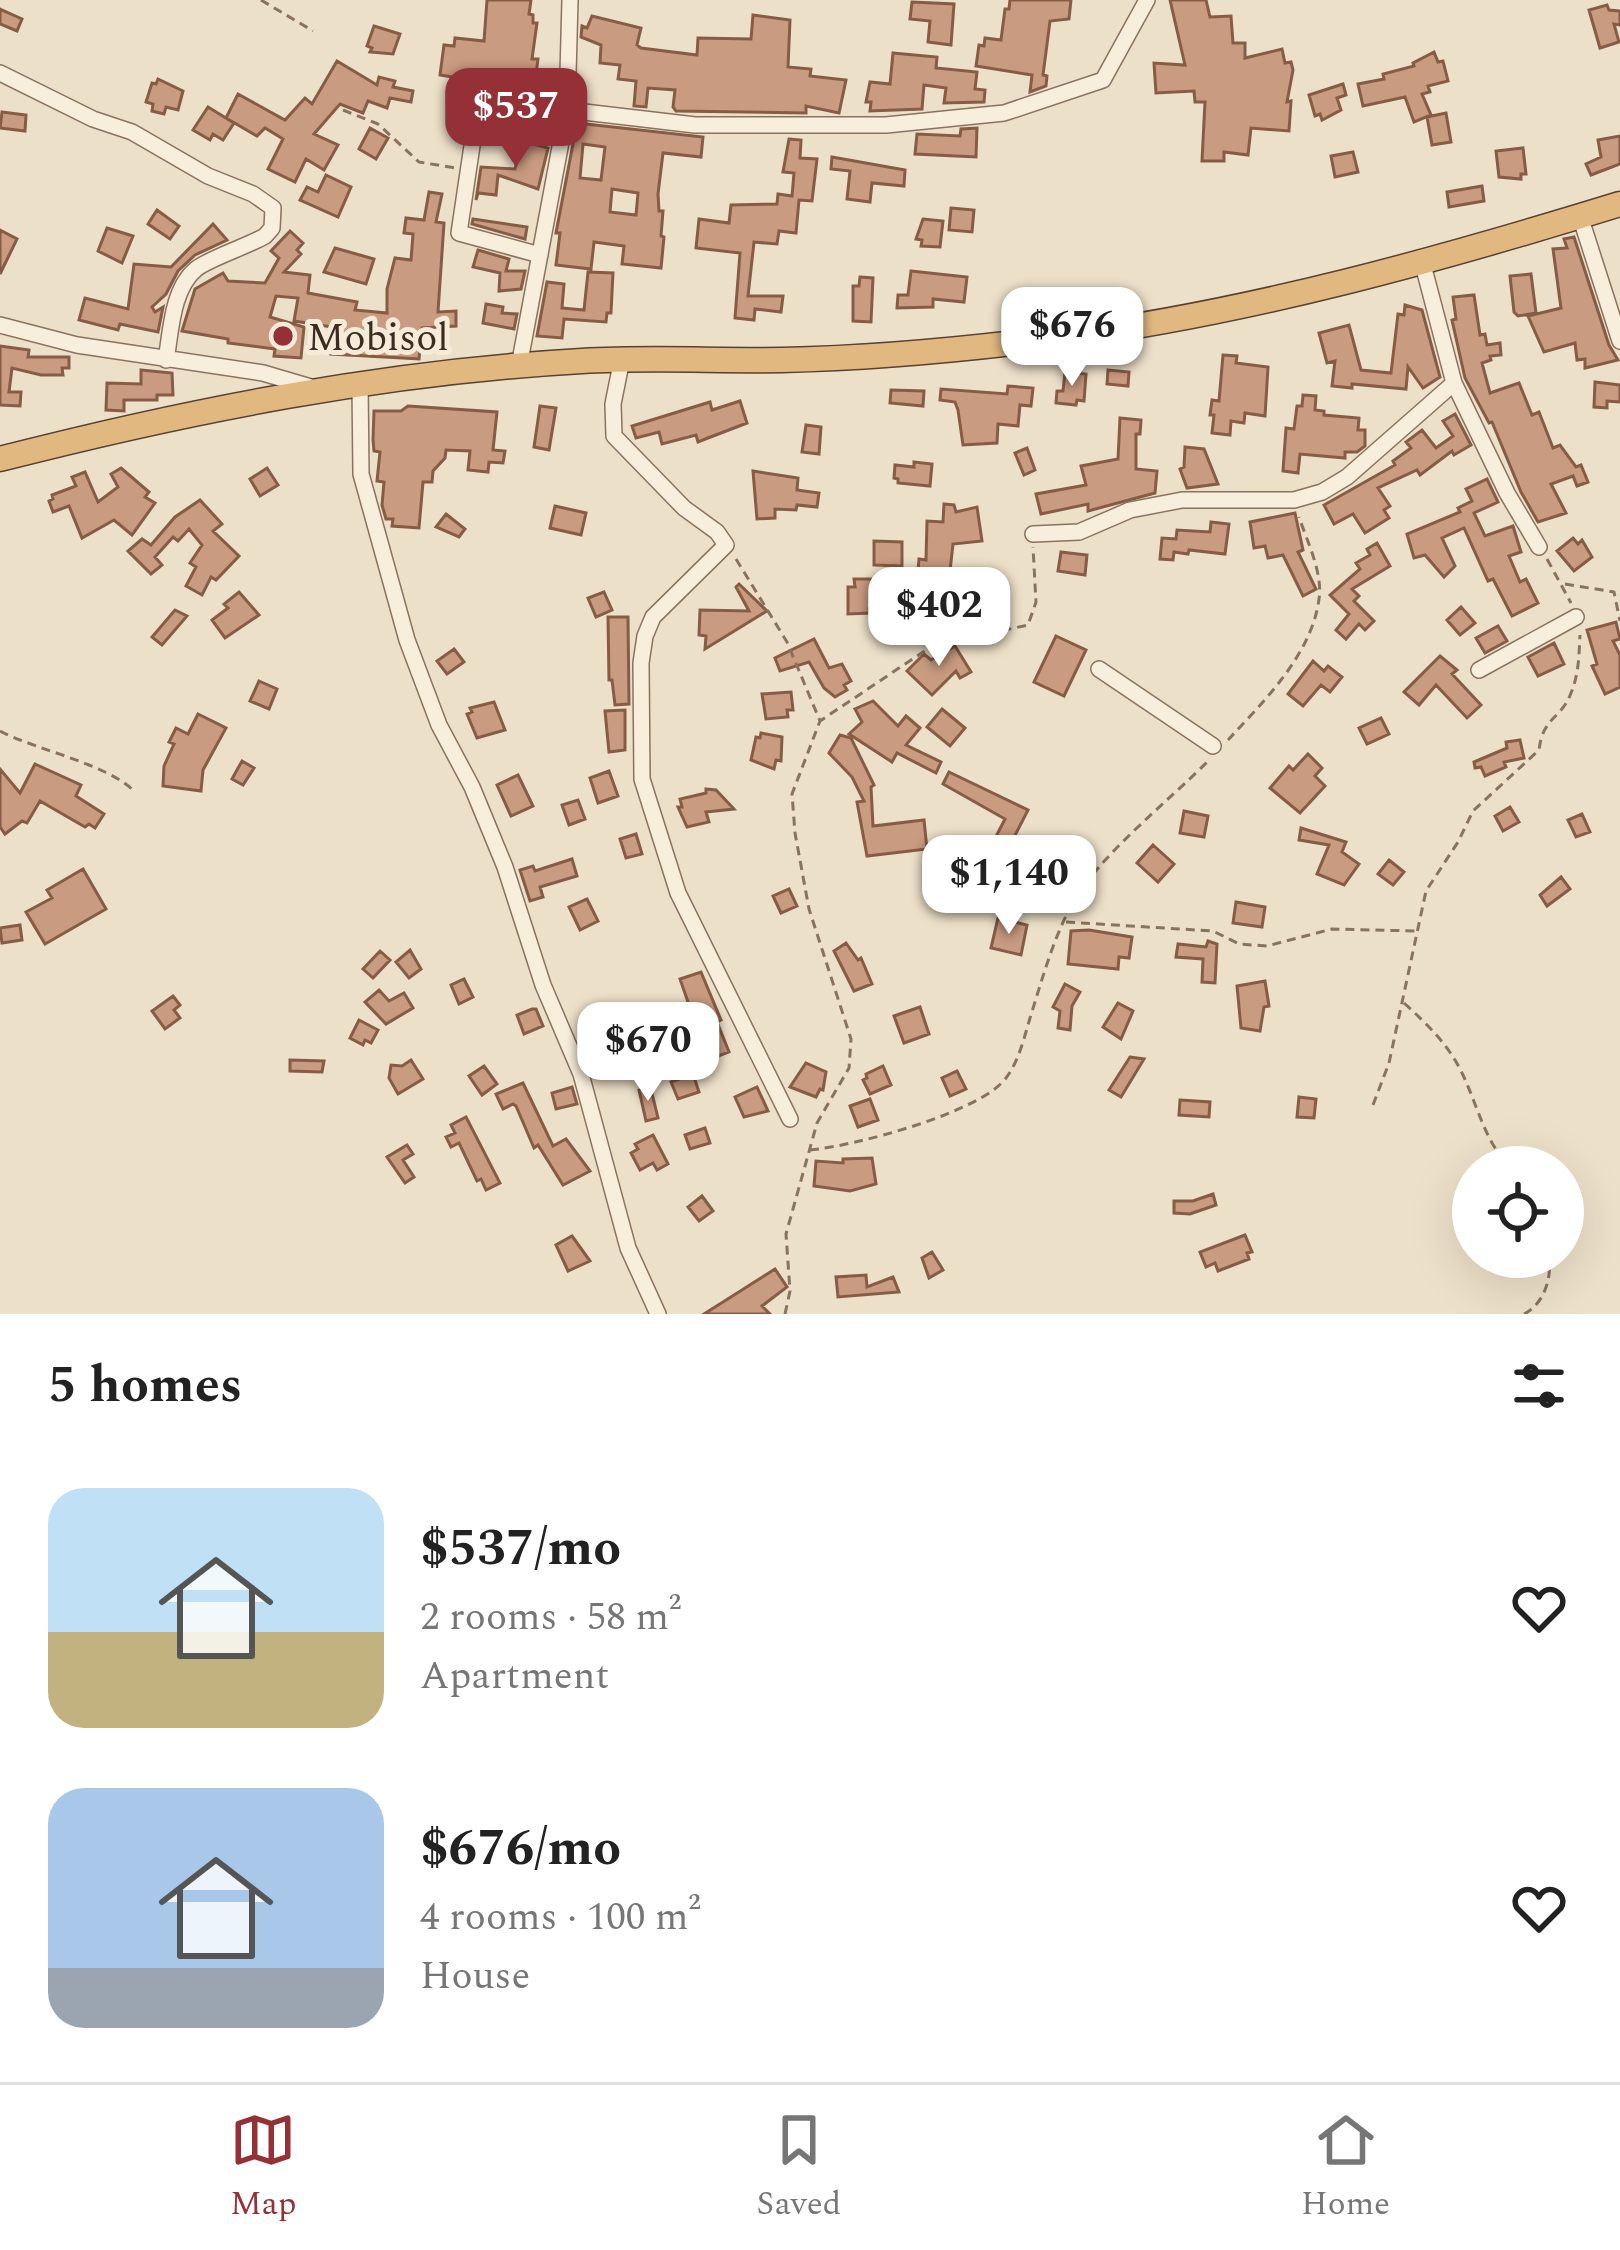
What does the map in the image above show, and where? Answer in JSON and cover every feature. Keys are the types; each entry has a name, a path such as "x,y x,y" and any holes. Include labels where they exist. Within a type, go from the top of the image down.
{"highway":[{"path":"0,459 195,412 360,384 622,359 784,360 1065,337 1245,304 1422,261 1620,204"}],"street":[{"path":"519,366 567,110 570,0"},
{"path":"567,110 695,125 886,124 1004,113 1103,80 1147,0"},
{"path":"0,73 92,119 132,132 273,208 272,228 266,236 199,266 186,280 166,360"},
{"path":"480,92 459,233 540,254"},
{"path":"1580,216 1620,341"},
{"path":"1422,261 1454,382 1496,473 1539,547"},
{"path":"0,325 44,339 263,373 317,389"},
{"path":"622,359 613,404 614,436 726,544 653,617 645,636 642,779 678,893 790,1119"},
{"path":"1033,533 1079,532 1130,510 1182,500 1294,500 1322,491 1347,477 1454,382"},
{"path":"360,384 361,474 407,640 439,725 505,867 543,985 581,1074 628,1248 658,1314"},
{"path":"1479,670 1576,617"},
{"path":"1099,670 1216,750"}],"path":[{"path":"261,0 313,31"},
{"path":"343,110 378,124 419,162 469,170"},
{"path":"810,1150 850,1147 893,1132 976,1100 1004,1081 1018,1055 1049,954 1073,902 1107,859 1216,750 1293,662 1320,597 1294,500"},
{"path":"785,1314 790,1291 786,1234 817,1123 849,1068 851,1039 809,909 792,794 820,721 932,646 1028,625 1036,602 1033,533"},
{"path":"726,544 787,642 820,721"},
{"path":"1373,1105 1389,1063 1426,891 1459,842 1473,811 1539,750 1541,729 1571,695 1579,663 1580,628 1564,584 1539,547"},
{"path":"1564,584 1614,592 1620,621"},
{"path":"0,731 28,746 118,776 133,790"},
{"path":"1064,922 1213,931 1239,944 1267,946 1332,929 1415,931"},
{"path":"1402,1001 1440,1036 1462,1072 1493,1146"},
{"path":"1524,1314 1535,1308 1550,1278"}],"building":[{"path":"487,0 531,0 529,14 537,23 534,90 440,75 444,45 454,46 455,38 484,41"},
{"path":"1010,0 1071,0 1069,19 1050,21 1043,75 1046,86 1030,92 1032,75 976,66 985,38 1001,40"},
{"path":"1170,0 1206,0 1210,17 1231,16 1233,43 1245,43 1245,58 1282,49 1285,63 1291,62 1293,70 1287,102 1291,101 1289,131 1251,128 1248,155 1224,152 1224,161 1202,161 1205,102 1195,102 1194,91 1156,93 1154,63 1185,65"},
{"path":"912,2 954,4 951,45 928,42 930,21 910,19"},
{"path":"1607,5 1609,10 1620,11 1620,25 1614,24 1619,42 1600,48 1589,10"},
{"path":"0,9 22,19 17,31 0,24"},
{"path":"753,15 790,20 788,67 811,69 810,76 846,80 839,113 806,106 806,113 676,111 675,90 648,88 646,107 634,106 636,81 618,79 620,65 600,63 601,45 581,37 582,26 587,28 592,16 641,28 637,45 641,48 697,55 698,38 751,39"},
{"path":"374,26 400,34 393,54 370,52 367,46"},
{"path":"1434,52 1438,62 1443,61 1448,81 1428,86 1430,92 1422,94 1431,115 1414,122 1405,97 1363,106 1358,84 1384,79 1383,74 1414,66"},
{"path":"893,53 937,57 936,68 977,72 975,89 985,90 984,102 944,103 946,88 924,85 922,109 870,111 871,102 866,102 870,82 890,84"},
{"path":"337,61 377,85 379,77 395,81 393,87 413,91 411,102 390,98 387,108 368,101 363,113 340,104 314,134 338,145 324,170 306,159 295,182 268,169 283,139 265,128 257,136 226,118 238,94 285,120 305,98 312,104"},
{"path":"158,79 183,91 178,110 152,111 153,104 146,102"},
{"path":"1343,84 1346,95 1337,98 1341,110 1322,120 1320,114 1315,116 1309,95"},
{"path":"208,107 234,123 223,140 213,134 210,140 193,130"},
{"path":"506,108 517,110 512,146 485,139 488,120 504,124"},
{"path":"2,112 26,115 25,131 0,128"},
{"path":"1446,113 1451,142 1432,145 1427,117"},
{"path":"577,123 703,137 701,157 663,153 658,194 659,211 663,211 661,268 622,264 624,246 594,242 591,269 556,265 560,233 556,233","holes":["583,144 605,147 601,180 580,178","612,189 638,193 636,215 610,212"]},
{"path":"370,128 388,138 376,159 359,149"},
{"path":"977,128 976,157 915,154 917,134 960,136 961,129"},
{"path":"1620,136 1620,164 1591,175 1586,164 1601,157 1598,140"},
{"path":"789,139 801,140 800,158 817,159 812,201 799,200 796,233 779,231 777,244 754,242 748,296 783,296 781,312 755,309 754,320 735,318 740,253 696,248 699,219 729,223 731,205 777,204 778,194 792,196 794,173 783,172"},
{"path":"522,141 548,148 538,189 498,175 496,195 478,193 476,200 481,167 515,169"},
{"path":"1523,148 1526,174 1521,179 1499,177 1496,151"},
{"path":"1353,152 1358,172 1335,177 1331,156"},
{"path":"832,157 905,170 904,186 872,183 870,202 847,199 850,171 831,169"},
{"path":"326,175 351,187 338,217 300,200 307,187 318,192"},
{"path":"1482,186 1484,201 1449,207 1447,192"},
{"path":"429,192 442,194 436,222 444,223 438,312 456,311 456,326 422,328 419,359 331,354 332,327 294,321 298,298 276,296 270,317 304,327 301,358 274,356 275,349 182,331 195,289 223,273 228,281 265,283 279,258 271,251 290,231 303,243 297,250 301,254 284,272 310,275 308,293 357,302 355,310 387,313 395,258 411,260 413,234 404,233 406,218 424,220"},
{"path":"951,208 974,210 972,232 949,230"},
{"path":"157,210 179,226 170,239 148,224"},
{"path":"473,219 527,227 525,239 472,224"},
{"path":"923,219 943,221 940,247 921,246 922,240 916,239"},
{"path":"213,224 227,240 195,255 178,271 166,294 152,307 155,312 163,307 158,332 120,324 118,330 79,320 85,298 128,309 134,264 171,267"},
{"path":"107,228 133,236 122,263 98,251"},
{"path":"0,230 17,239 0,274"},
{"path":"1574,237 1618,360 1585,368 1585,359 1577,360 1575,343 1544,352 1528,316 1561,308 1553,249 1567,248 1564,239"},
{"path":"335,248 374,259 366,284 324,272"},
{"path":"478,250 509,259 506,271 525,271 521,289 499,291 500,273 473,267"},
{"path":"911,271 967,277 964,302 933,299 933,307 897,308 898,295 908,295"},
{"path":"588,272 613,273 611,313 606,322 564,319 562,338 537,336 547,282 564,284 562,308 584,310"},
{"path":"1531,274 1536,313 1518,316 1510,276"},
{"path":"860,277 873,278 871,322 853,321 853,286 859,286"},
{"path":"1474,295 1480,335 1485,334 1487,345 1500,343 1501,355 1482,363 1490,393 1519,383 1532,415 1539,412 1553,448 1560,445 1576,467 1581,465 1588,482 1577,486 1573,476 1551,484 1566,513 1538,522 1492,422 1465,378 1452,320 1456,319 1453,297"},
{"path":"486,304 503,307 502,313 517,314 514,329 483,323"},
{"path":"1405,305 1422,310 1440,377 1423,388 1408,367 1406,389 1332,386 1335,361 1327,363 1319,333 1349,325 1361,370 1391,373 1398,314 1404,315"},
{"path":"0,346 29,350 28,357 69,357 69,368 62,368 63,375 41,375 12,368 9,392 21,392 20,406 0,405"},
{"path":"1223,355 1237,356 1236,363 1268,367 1265,416 1245,413 1244,423 1231,421 1230,435 1212,433 1214,415 1210,415 1212,400 1219,401"},
{"path":"141,370 172,373 173,395 124,400 124,411 106,410 107,383 141,384"},
{"path":"1108,370 1129,372 1128,386 1107,384"},
{"path":"1065,372 1086,374 1084,401 1077,400 1076,405 1056,403"},
{"path":"1595,382 1620,385 1620,402 1594,407"},
{"path":"1008,386 1033,388 1031,406 1020,405 1018,426 998,424 997,443 963,445 955,402 940,400 941,389 1007,394"},
{"path":"891,390 924,391 923,406 890,403"},
{"path":"1303,395 1316,396 1315,410 1324,415 1359,418 1365,446 1345,452 1345,458 1300,454 1298,473 1283,471 1286,428 1294,429"},
{"path":"740,401 747,423 698,442 696,435 662,444 659,432 636,438 632,426 710,402 712,410"},
{"path":"408,406 497,412 493,450 505,451 503,463 489,462 488,472 468,470 470,451 446,450 432,482 423,482 419,528 392,526 393,519 386,519 384,482 377,481 380,452 374,451 373,440 374,411 401,411"},
{"path":"540,406 556,408 549,450 534,447"},
{"path":"1455,414 1471,445 1454,455 1452,451 1420,475 1417,470 1378,488 1390,506 1384,510 1389,518 1365,533 1353,514 1334,524 1324,505 1395,465 1393,461 1411,448 1406,442 1422,430 1436,448 1453,436 1443,421"},
{"path":"1120,418 1141,420 1136,469 1157,471 1155,493 1088,511 1088,504 1041,514 1036,494 1086,485 1081,466 1118,459"},
{"path":"806,425 821,427 819,454 802,452"},
{"path":"1185,447 1204,449 1218,484 1187,488 1180,469"},
{"path":"1027,448 1035,470 1024,475 1015,453"},
{"path":"914,462 932,464 930,486 898,483 894,478 895,465 914,467"},
{"path":"121,468 155,503 132,535 114,520 82,538 69,506 53,512 52,495 76,486 72,477 85,472 98,502 118,487 111,474"},
{"path":"267,468 278,485 260,496 250,479"},
{"path":"753,471 798,478 797,490 819,493 817,507 775,509 775,518 757,519"},
{"path":"1487,479 1498,502 1474,513 1485,536 1513,526 1521,552 1509,556 1520,582 1526,579 1538,603 1512,616 1493,579 1488,581 1464,528 1442,538 1455,566 1444,577 1425,555 1414,558 1407,534 1460,512 1458,508 1472,501 1466,489"},
{"path":"200,500 222,524 213,531 239,556 216,580 211,577 202,595 186,586 196,567 190,563 202,545 189,529 178,541 173,537 155,557 162,565 151,574 128,551 142,539 151,545 175,517"},
{"path":"944,504 954,505 956,512 977,507 982,541 953,544 949,580 926,578 927,572 918,571 919,559 926,560 927,521 943,522"},
{"path":"555,506 586,513 581,535 550,528"},
{"path":"1295,513 1303,550 1298,552 1316,589 1303,596 1283,555 1268,558 1265,546 1254,548 1250,522"},
{"path":"446,514 465,529 459,537 436,527"},
{"path":"1211,522 1229,524 1225,554 1189,550 1188,554 1174,552 1173,560 1160,559 1162,538 1176,539 1177,530 1210,532"},
{"path":"1573,538 1578,544 1582,540 1592,557 1574,571 1557,551"},
{"path":"874,541 902,542 902,566 874,565"},
{"path":"1377,543 1390,566 1352,589 1359,596 1354,601 1374,621 1365,630 1359,624 1346,639 1336,630 1349,614 1330,595 1360,569 1356,563 1370,555 1367,549"},
{"path":"1061,552 1087,555 1085,575 1058,571"},
{"path":"854,579 875,579 876,609 869,609 870,613 848,614 848,587 855,587"},
{"path":"739,584 767,611 705,649 706,636 699,635 700,610 749,611 736,587"},
{"path":"239,592 259,615 225,638 212,620"},
{"path":"604,592 612,610 596,617 588,598"},
{"path":"1461,607 1475,623 1460,635 1447,620"},
{"path":"175,610 187,616 162,645 152,637"},
{"path":"608,617 628,617 629,704 615,705 609,680"},
{"path":"1616,622 1620,639 1613,641 1620,655 1620,687 1605,694 1592,666 1597,664 1587,630"},
{"path":"1498,626 1507,641 1485,653 1476,638"},
{"path":"1056,636 1086,650 1064,696 1034,682"},
{"path":"814,639 829,668 842,664 851,681 835,697 809,662 780,671 775,658"},
{"path":"1554,643 1564,664 1538,676 1528,657"},
{"path":"955,646 971,672 960,678 956,671 932,695 907,671 924,654 931,660"},
{"path":"454,649 464,662 447,674 437,661"},
{"path":"1440,656 1457,670 1452,674 1481,705 1467,718 1436,685 1419,705 1404,692"},
{"path":"1313,661 1342,677 1330,692 1321,685 1303,706 1288,694"},
{"path":"259,681 277,689 269,709 250,701"},
{"path":"791,692 793,710 787,710 788,717 766,719 762,694"},
{"path":"873,701 898,726 906,716 920,728 906,745 941,762 936,773 897,753 892,762 849,734 862,722 855,709"},
{"path":"494,702 505,730 477,738 467,714 470,708"},
{"path":"942,709 965,728 950,746 927,727"},
{"path":"625,710 625,750 609,752 605,711"},
{"path":"198,714 226,728 203,770 201,791 163,786 164,766 174,744 169,742 176,728 188,734"},
{"path":"1381,718 1389,734 1367,744 1359,728"},
{"path":"761,733 782,737 781,761 776,760 774,769 751,760"},
{"path":"840,735 851,738 874,785 873,826 924,820 927,849 867,856 857,802 864,801 852,777 829,753"},
{"path":"1520,740 1524,758 1504,762 1506,767 1485,776 1481,767 1475,768 1474,762 1507,748 1506,742"},
{"path":"1308,754 1322,768 1315,776 1325,786 1300,813 1270,788 1289,766 1293,770"},
{"path":"242,761 254,768 243,785 232,779"},
{"path":"35,764 81,785 76,796 104,814 95,828 40,801 27,823 22,821 5,834 0,827 0,769 20,793"},
{"path":"609,771 618,796 598,803 590,778"},
{"path":"949,772 1028,810 1004,857 989,850 1005,819 943,784"},
{"path":"518,775 533,806 511,816 497,785"},
{"path":"706,789 716,790 734,809 706,812 709,822 687,827 678,807 682,807 680,799 706,793"},
{"path":"578,800 585,819 569,825 562,805"},
{"path":"1510,807 1519,822 1503,831 1495,816"},
{"path":"1184,811 1208,816 1204,837 1180,833"},
{"path":"1582,814 1590,832 1576,837 1568,820"},
{"path":"1301,828 1346,842 1342,852 1359,864 1344,885 1317,874 1329,845 1299,840"},
{"path":"636,834 642,854 626,858 620,839"},
{"path":"1059,843 1072,850 1065,874 1047,864"},
{"path":"1153,845 1174,864 1158,882 1137,863"},
{"path":"572,859 577,876 540,887 543,897 530,901 520,870 533,866 535,871"},
{"path":"1389,860 1404,872 1393,885 1378,874"},
{"path":"939,862 951,862 951,886 938,885"},
{"path":"83,869 106,909 45,944 26,912 52,898 47,890"},
{"path":"1561,877 1570,889 1547,906 1540,895"},
{"path":"789,889 797,906 781,913 773,896"},
{"path":"587,899 598,921 580,930 569,907"},
{"path":"1236,902 1265,907 1262,927 1233,923"},
{"path":"998,918 1027,925 1021,955 991,948"},
{"path":"20,925 22,940 2,943 0,928"},
{"path":"1071,931 1132,937 1129,958 1119,957 1118,969 1068,964"},
{"path":"1208,941 1217,944 1215,983 1202,982 1203,959 1176,957 1178,944 1206,947"},
{"path":"846,943 861,958 872,984 854,991 834,951"},
{"path":"410,950 421,969 409,978 396,962"},
{"path":"380,951 390,960 373,978 363,969"},
{"path":"701,972 729,1052 708,1060 680,979"},
{"path":"464,979 473,997 459,1004 451,985"},
{"path":"1265,981 1269,1006 1264,1007 1260,1031 1241,1028 1237,986"},
{"path":"1065,984 1080,992 1072,1006 1070,1030 1058,1028 1060,1011 1053,1007"},
{"path":"379,990 389,1001 404,993 413,1008 386,1024 365,1002"},
{"path":"173,996 180,1005 174,1010 180,1018 165,1029 152,1011"},
{"path":"1118,1003 1133,1011 1121,1039 1103,1027"},
{"path":"920,1007 929,1034 904,1043 894,1016"},
{"path":"532,1009 543,1026 524,1034 517,1015"},
{"path":"359,1020 378,1030 371,1043 365,1040 363,1045 350,1038"},
{"path":"1130,1057 1144,1059 1121,1097 1109,1090"},
{"path":"290,1060 324,1061 322,1072 290,1071"},
{"path":"411,1060 423,1079 398,1094 389,1078 391,1065 402,1066"},
{"path":"806,1063 826,1072 823,1090 816,1097 790,1087"},
{"path":"484,1066 497,1084 482,1095 469,1076"},
{"path":"883,1066 891,1085 870,1094 863,1080"},
{"path":"957,1071 966,1089 950,1096 942,1078"},
{"path":"693,1074 699,1092 678,1099 671,1082"},
{"path":"523,1083 553,1146 566,1139 590,1171 563,1185 538,1145 534,1148 516,1106 503,1109 496,1094"},
{"path":"650,1085 658,1118 646,1121 639,1090"},
{"path":"572,1087 577,1104 556,1109 552,1093"},
{"path":"757,1087 768,1111 744,1117 735,1097"},
{"path":"1299,1097 1316,1099 1314,1118 1297,1117"},
{"path":"870,1099 878,1120 858,1127 850,1106"},
{"path":"1180,1100 1210,1102 1209,1117 1179,1115"},
{"path":"466,1117 500,1183 486,1190 459,1143 451,1147 446,1137 455,1133 451,1125"},
{"path":"705,1128 710,1143 690,1149 685,1135"},
{"path":"653,1135 668,1164 657,1170 653,1163 640,1170 631,1153 638,1149 635,1144"},
{"path":"407,1145 413,1154 403,1160 414,1177 405,1183 387,1157"},
{"path":"872,1158 876,1184 850,1191 814,1186 816,1161"},
{"path":"1213,1194 1216,1205 1190,1214 1174,1213 1174,1201"},
{"path":"702,1196 713,1211 699,1221 688,1207"},
{"path":"1245,1235 1252,1252 1247,1253 1249,1259 1218,1271 1215,1263 1206,1267 1200,1252"},
{"path":"572,1236 590,1261 568,1271 556,1245"},
{"path":"932,1252 943,1270 929,1278 922,1258"},
{"path":"775,1269 787,1287 762,1306 770,1314 704,1314"},
{"path":"866,1275 867,1287 893,1277 899,1292 838,1297 836,1277"}],"place":[{"name":"Mobisol","path":"283,336"}]}
